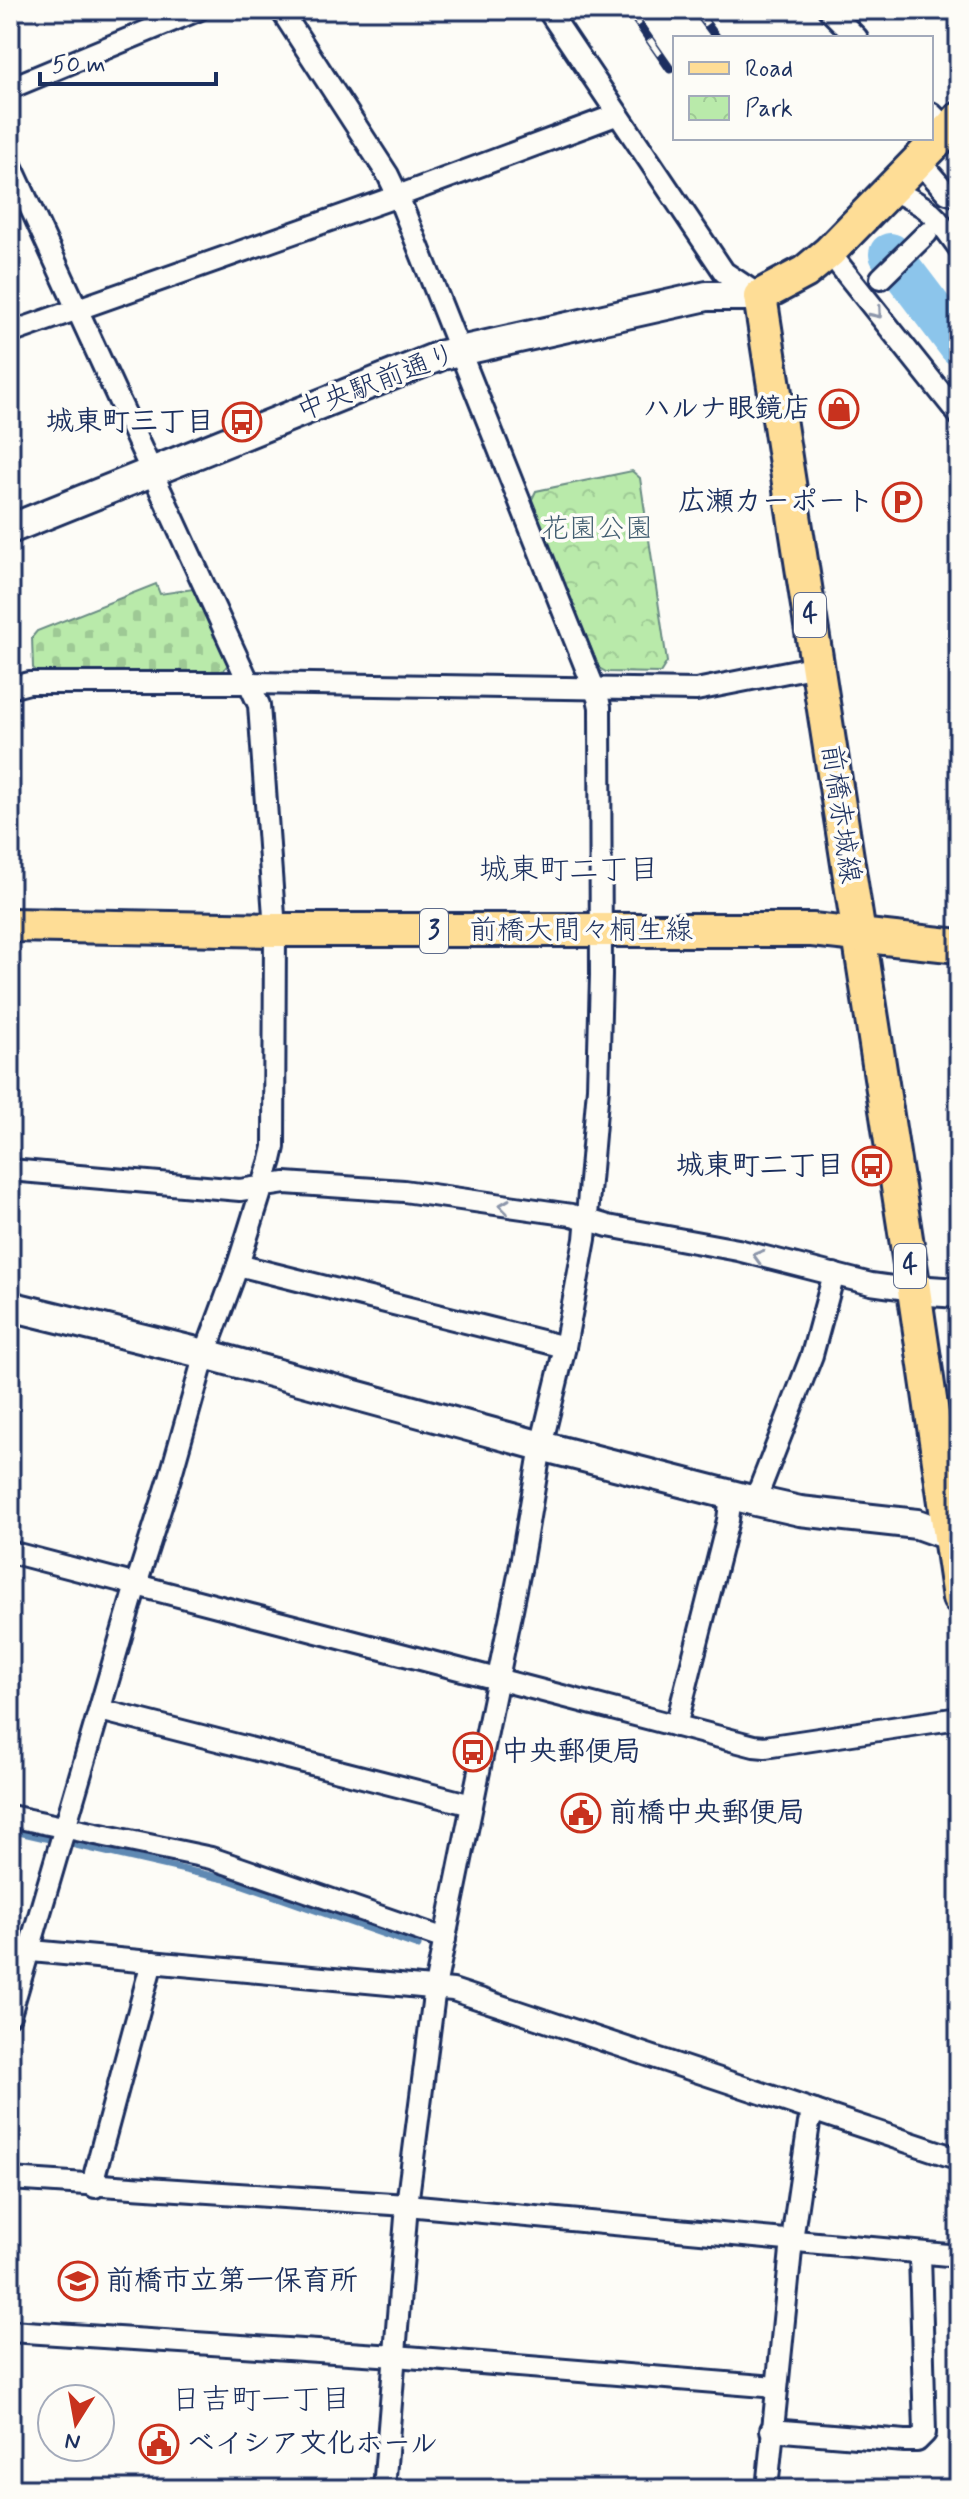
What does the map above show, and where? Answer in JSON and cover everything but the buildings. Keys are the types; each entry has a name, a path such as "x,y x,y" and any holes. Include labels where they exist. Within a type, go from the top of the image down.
{"main road":[{"path":"933,140 946,120"},
{"path":"760,296 805,272 829,252 919,161 933,140"},
{"name":"前橋赤城線","path":"760,296 954,1537 959,1598"},
{"name":"前橋大間々桐生線","path":"10,925 275,930 812,930 959,946"}],"street":[{"path":"10,88 175,14 198,10"},
{"path":"281,10 388,175 398,196 600,707 598,1088 588,1220 435,1987 407,2205 384,2489"},
{"path":"548,10 724,272 760,296"},
{"path":"829,10 855,36"},
{"path":"10,333 398,196 616,115"},
{"path":"919,161 947,193 956,197"},
{"path":"10,163 259,705 275,930 274,1147 238,1265 205,1354 61,1839 19,1950 10,2015"},
{"path":"891,190 924,204 926,233"},
{"path":"886,273 926,233 942,204 956,197"},
{"path":"926,233 959,248"},
{"path":"829,252 959,415"},
{"name":"中央駅前通り","path":"10,529 460,350 707,296 760,296"},
{"path":"10,688 29,683 249,683 696,690 817,666"},
{"path":"10,1170 240,1190 285,1183 404,1191 588,1220 702,1242 871,1284 959,1293"},
{"path":"238,1265 565,1347"},
{"path":"676,1726 728,1520 741,1498 760,1488 812,1355 834,1274"},
{"path":"10,1306 205,1354 741,1498 800,1511 917,1524 954,1537"},
{"path":"10,1552 765,1747 959,1718"},
{"path":"100,1710 472,1805"},
{"path":"10,1816 61,1839 211,1858 445,1939"},
{"path":"19,1950 453,1990 959,2159"},
{"path":"95,2187 95,2173 152,1962"},
{"path":"767,2489 792,2240 809,2123 815,2111"},
{"path":"10,2179 95,2187 407,2205 959,2256"},
{"path":"771,2430 905,2441 917,2441 925,2433 920,2254"},
{"path":"10,2331 395,2356 776,2387"}],"green space":[{"name":"花園公園","path":"632,471 640,478 667,662 660,673 606,672 599,668 531,501 536,491"},
{"path":"156,584 160,594 193,589 228,665 220,674 39,673 33,668 32,637 37,631"}],"waterway":[{"path":"890,254 959,345"},
{"path":"10,1830 229,1880 418,1946"}],"railway":[{"path":"629,10 670,69"},
{"path":"696,10 716,36"}],"place":[{"name":"ハルナ眼鏡店","path":"839,409"},
{"name":"城東町三丁目","path":"242,422"},
{"name":"広瀬カーポート","path":"902,502"},
{"name":"城東町二丁目","path":"872,1166"},
{"name":"中央郵便局","path":"473,1752"},
{"name":"前橋中央郵便局","path":"581,1813"},
{"name":"前橋市立第一保育所","path":"78,2281"},
{"name":"ベイシア文化ホール","path":"159,2444"}],"district":[{"name":"城東町二丁目","path":"569,870"},
{"name":"日吉町一丁目","path":"261,2400"}]}
